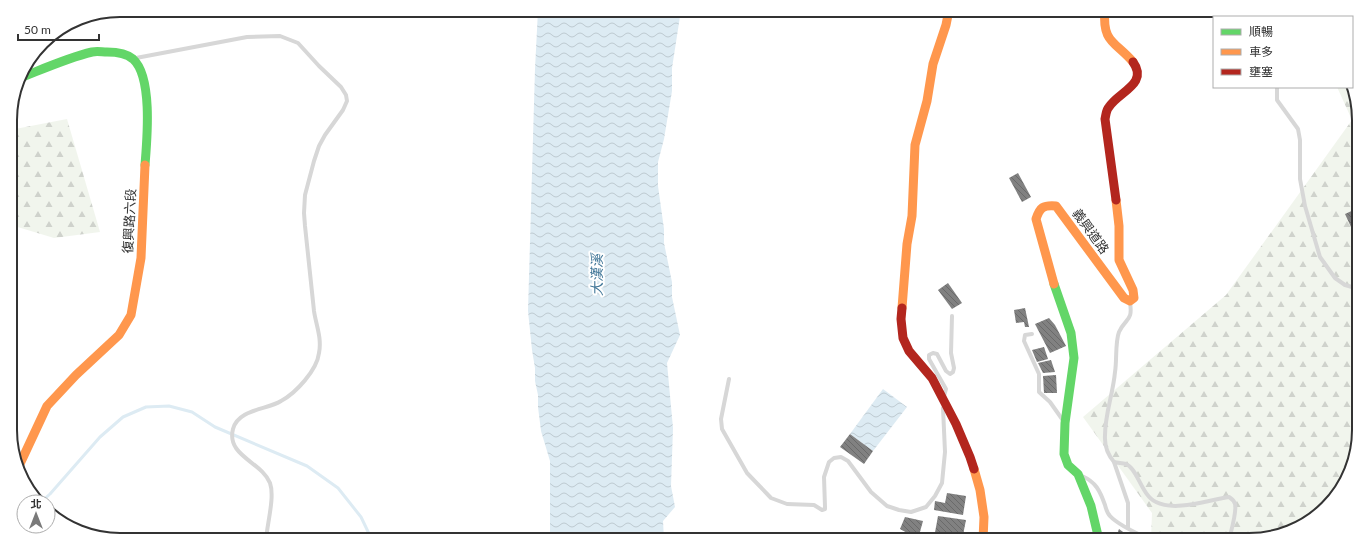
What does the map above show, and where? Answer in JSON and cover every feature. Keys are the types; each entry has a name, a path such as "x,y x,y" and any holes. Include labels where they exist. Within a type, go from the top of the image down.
{"street":[{"path":"948,17 933,64 927,101 915,145 912,216 907,244 901,319 903,338 909,351 932,378 956,424 970,457 980,490 984,516 983,533"},
{"name":"義興道路","path":"1097,533 1091,506 1078,474 1068,465 1064,454 1065,423 1074,358 1071,333 1057,296 1036,219 1039,210 1047,205 1056,206 1124,298 1130,301 1134,298 1133,290 1119,260 1119,226 1104,119 1106,111 1111,104 1135,84 1139,75 1136,66 1130,58 1108,39 1105,28 1105,17"},
{"path":"28,75 93,52 125,54 133,59"},
{"name":"復興路六段","path":"21,461 46,406 76,375 119,335 131,316 141,258 148,112 144,83 140,68 133,59"}],"lane":[{"path":"133,59 247,37 280,36 298,43 342,87 346,94 347,101 343,110 319,146 305,195 305,226 314,312 320,339 316,366 302,384 281,402 257,409 244,416 236,422 233,429 232,441 236,450 263,472 270,482 272,492 267,533"},
{"path":"1277,88 1277,100 1298,129 1300,140 1300,179 1305,206 1320,257 1335,278 1345,285 1352,287"},
{"path":"1128,528 1128,503 1105,441 1105,424 1115,373 1119,332 1129,319 1132,312 1130,301"},
{"path":"729,379 721,419 722,428 746,472 771,498 787,504 814,505 824,510 824,477 830,462 834,458 841,457 848,461 871,492 887,506 911,512 926,507 936,496 942,482 945,452 943,398 946,389 929,359 929,355 933,353 937,354 946,371 950,374 953,372 954,368 951,353 952,316"},
{"path":"1032,334 1025,335 1024,341 1038,374 1039,392 1050,402 1065,423"},
{"path":"1114,462 1126,464 1131,468 1148,496 1156,502 1169,505 1182,505 1229,497 1236,505 1230,533"},
{"path":"1078,474 1096,485 1109,515 1113,519 1138,533"}],"green space":[{"path":"1337,88 1346,88 1351,107 1352,120"},
{"path":"67,119 100,232 54,238 17,227 17,129"},
{"path":"1352,120 1352,437 1347,463 1335,487 1322,503 1306,516 1282,528 1256,533 1151,533 1152,513 1083,417 1226,295"}],"water":[{"name":"大漢溪","path":"538,17 680,17 672,68 672,91 664,139 658,162 658,186 664,229 664,243 672,282 672,297 680,335 667,363 673,428 671,486 675,507 663,521 664,533 550,533 550,461 541,431 528,311"},
{"path":"883,389 907,407 873,451 850,434"}],"building":[{"path":"1018,173 1031,197 1022,202 1009,178"},
{"path":"1352,211 1352,229 1345,214"},
{"path":"948,283 962,303 952,309 938,290"},
{"path":"1025,308 1029,327 1025,327 1024,322 1016,323 1014,310"},
{"path":"1049,318 1055,325 1066,346 1050,353 1035,324"},
{"path":"1044,347 1048,359 1037,362 1032,350"},
{"path":"1051,360 1055,372 1043,373 1038,363"},
{"path":"1056,375 1057,393 1044,393 1043,376"},
{"path":"850,434 873,451 864,464 840,447"},
{"path":"947,493 966,496 963,515 934,510 935,501 945,503"},
{"path":"938,516 966,520 963,533 935,533"},
{"path":"905,517 923,521 920,533 907,533 900,529"},
{"path":"1119,529 1124,533 1118,533"}],"waterway":[{"path":"50,494 100,437 123,417 146,407 169,406 192,412 215,427 307,466 338,488 361,517 369,533"}],"traffic: fast":[{"path":"28,75 64,60 92,52 124,54 133,59 144,80 146,94 147,140 145,165"},
{"path":"1054,284 1071,333 1074,358 1065,423 1064,454 1068,465 1078,474 1091,506 1097,533"}],"traffic: slow":[{"path":"902,308 907,244 912,216 915,145 927,101 933,64 948,17"},
{"path":"1105,17 1106,29 1111,40 1133,62"},
{"path":"21,461 47,406 76,375 119,335 131,315 141,258 145,165"},
{"path":"1054,284 1036,219 1041,209 1048,206 1056,206 1124,298 1130,301 1134,298 1133,290 1119,260 1119,226 1116,200"},
{"path":"974,469 980,490 984,517 983,533"}],"traffic: jam":[{"path":"1116,200 1105,119 1107,110 1113,102 1135,82 1137,70 1133,62"},
{"path":"902,308 901,319 903,338 909,351 932,378 956,424 974,469"}]}
